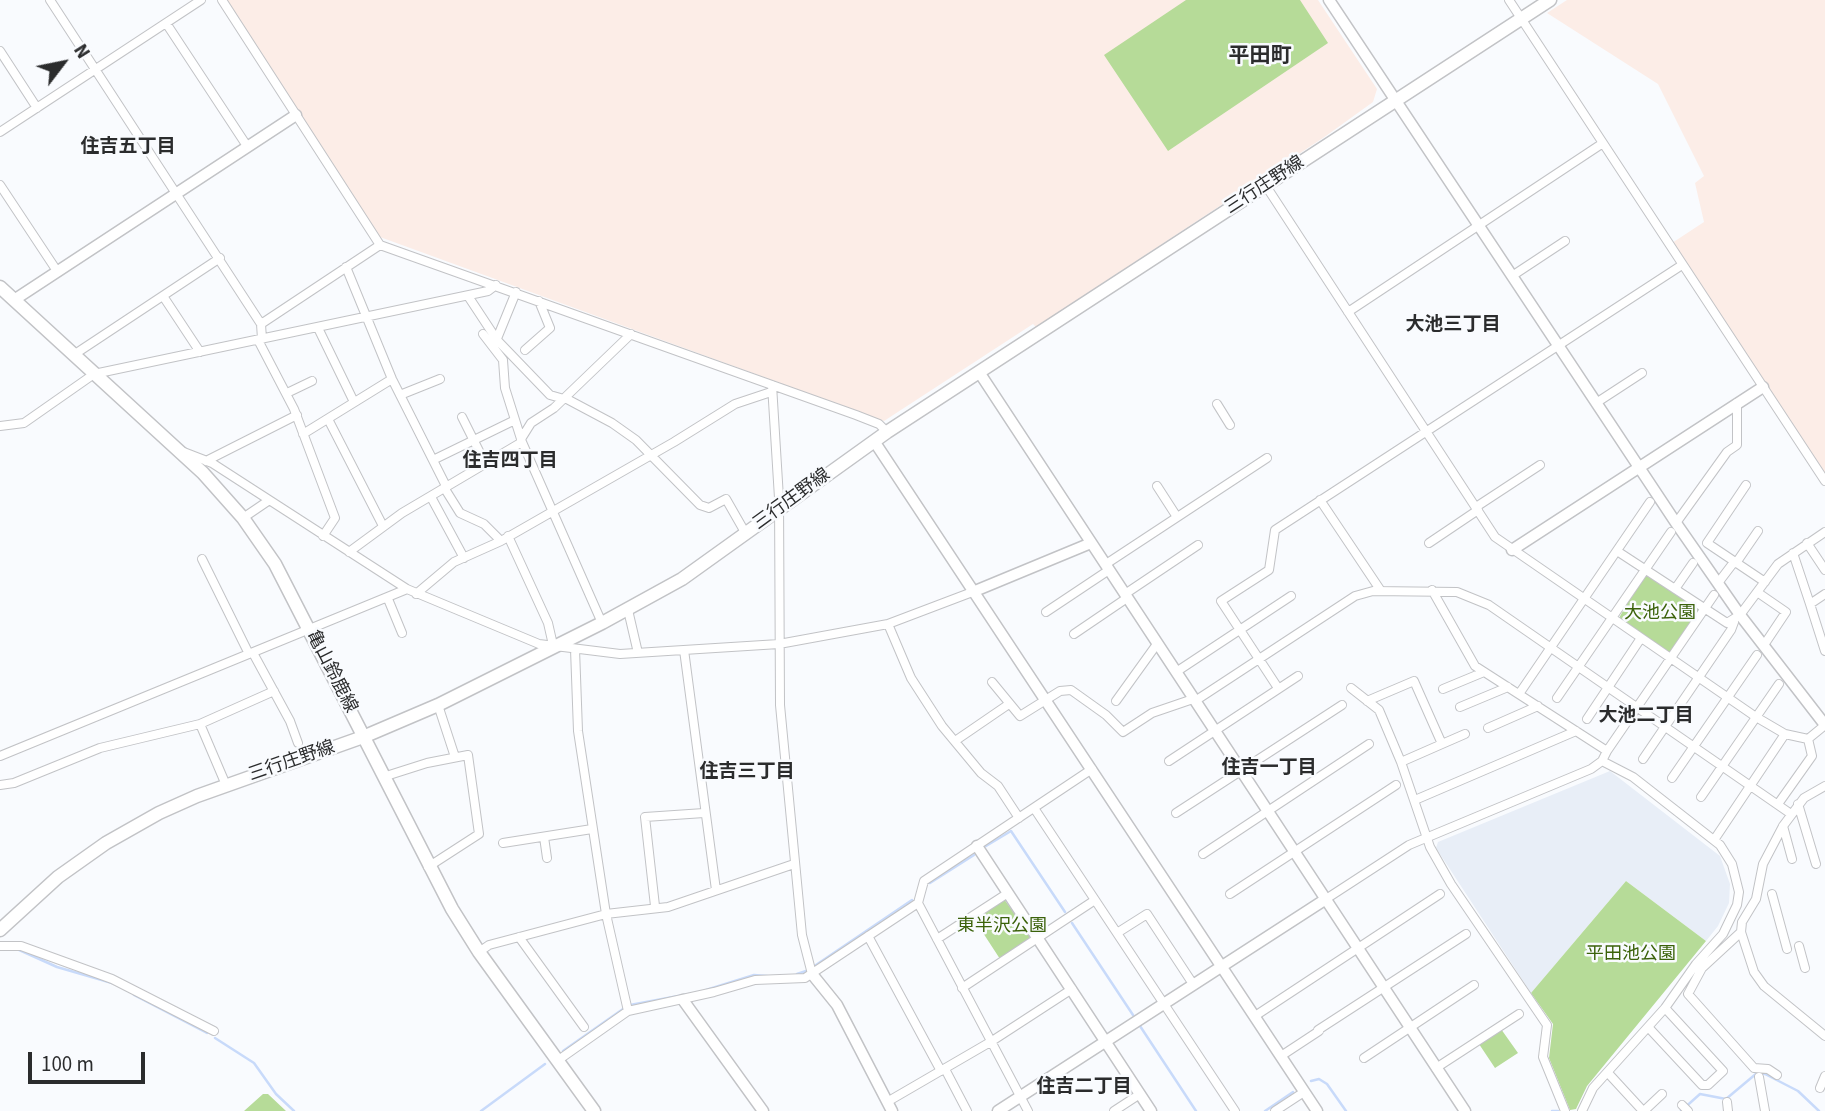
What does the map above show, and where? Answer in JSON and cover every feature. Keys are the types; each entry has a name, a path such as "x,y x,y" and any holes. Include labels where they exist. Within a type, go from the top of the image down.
{"main road":[{"name":"三行庄野線","path":"0,930 58,877 106,843 159,813 226,785 363,737 438,705 628,610 682,579 887,432 1550,0"},
{"name":"亀山鈴鹿線","path":"0,287 179,451 243,518 275,564 428,867 479,952 594,1111"}],"street":[{"path":"50,0 261,324 260,339 287,393 335,518 323,536"},
{"path":"0,132 201,0"},
{"path":"222,0 380,245 631,334 772,389 879,424 887,432"},
{"path":"1329,0 1638,466 1674,528 1718,583 1737,618 1760,650 1825,725 1808,739"},
{"path":"1509,0 1825,481"},
{"path":"166,23 247,146"},
{"path":"0,51 37,108"},
{"path":"14,300 296,114"},
{"path":"1348,312 1603,143"},
{"path":"0,185 57,271"},
{"path":"1266,186 1495,537 1756,718 1785,734 1808,739"},
{"path":"1512,276 1564,241"},
{"path":"261,324 380,245"},
{"path":"75,354 220,258"},
{"path":"1278,688 1222,601 1269,570 1275,530 1682,265"},
{"path":"346,267 392,379 460,513 485,524 504,539 548,623 556,645"},
{"path":"0,426 24,423 94,374 468,296 488,291 496,285"},
{"path":"495,342 516,292"},
{"path":"163,296 200,352"},
{"path":"468,296 503,360 505,388 522,441 582,584 602,623"},
{"path":"525,350 550,328 539,301"},
{"path":"318,328 354,402"},
{"path":"483,334 550,394 612,423 651,455 700,505 709,508 726,499 746,534"},
{"path":"349,552 383,526 522,441 531,424 564,399 631,334"},
{"path":"979,372 1465,1111"},
{"path":"1596,403 1642,373"},
{"path":"303,433 392,379"},
{"path":"400,395 439,379"},
{"path":"287,393 312,381"},
{"path":"1512,550 1763,387"},
{"path":"416,594 454,562 504,539 735,404 772,389"},
{"path":"772,389 778,510 780,705 802,935 812,974 837,1005 890,1106 1072,989"},
{"path":"1557,698 1727,452 1737,445 1737,403"},
{"path":"1217,404 1230,425"},
{"path":"206,461 296,415"},
{"path":"462,417 485,463"},
{"path":"328,419 383,526"},
{"path":"433,460 515,421"},
{"path":"874,441 1317,1111"},
{"path":"179,451 189,451 206,461 407,590 539,644 604,653 779,644 888,624 1091,543"},
{"path":"1046,612 1177,517 1267,458"},
{"path":"1429,543 1540,465"},
{"path":"1746,485 1707,543 1765,582"},
{"path":"1157,486 1177,517"},
{"path":"431,497 464,558"},
{"path":"1320,500 1381,591"},
{"path":"243,518 268,501"},
{"path":"1519,694 1650,502"},
{"path":"1718,583 1758,531"},
{"path":"1643,759 1737,618 1778,564 1825,532"},
{"path":"1807,543 1825,570"},
{"path":"1074,634 1198,545"},
{"path":"1617,551 1723,621 1737,618"},
{"path":"1793,553 1825,651"},
{"path":"202,559 274,691 298,743"},
{"path":"1675,589 1693,563"},
{"path":"0,756 407,590"},
{"path":"1432,590 1475,666 1608,751"},
{"path":"992,682 1020,716 1060,691 1071,690 1123,732 1152,713 1194,700 1355,596 1381,591 1457,592 1475,598 1579,667 1791,814"},
{"path":"1672,778 1786,612 1757,593"},
{"path":"1810,604 1825,594"},
{"path":"998,1111 1409,845 1429,839 1602,761 1714,595"},
{"path":"1176,673 1291,596"},
{"path":"388,598 402,633"},
{"path":"628,610 638,653"},
{"path":"888,624 911,678 955,741 981,772 998,786 1019,818"},
{"path":"1587,719 1641,638"},
{"path":"1116,701 1157,644"},
{"path":"575,649 578,731 592,829 606,914 628,1011"},
{"path":"684,650 716,890"},
{"path":"1443,689 1484,672"},
{"path":"1168,761 1297,676"},
{"path":"1367,701 1414,681 1442,744"},
{"path":"1701,797 1779,684"},
{"path":"1460,707 1508,687"},
{"path":"1351,688 1379,710 1429,839 1451,884 1548,1026 1544,1057 1565,1111"},
{"path":"0,785 14,783 100,748 200,724 274,691"},
{"path":"955,741 1009,704"},
{"path":"438,705 455,757"},
{"path":"1176,813 1342,705"},
{"path":"1488,727 1538,706"},
{"path":"200,724 226,785"},
{"path":"1415,800 1576,731"},
{"path":"1401,762 1465,734"},
{"path":"1714,839 1785,734"},
{"path":"1778,804 1812,755 1808,739"},
{"path":"1203,854 1368,744"},
{"path":"383,777 468,755 479,834 428,867"},
{"path":"1582,1111 1593,1088 1665,1008 1723,934 1739,898 1739,886 1732,864 1714,839 1633,777 1602,761"},
{"path":"557,1061 628,1011 683,1000 755,980 790,981 812,974 918,903 924,881 1092,769"},
{"path":"1230,894 1396,785"},
{"path":"1824,789 1798,804 1783,826 1763,864 1756,899 1742,922 1741,932 1754,972 1764,986 1825,1034"},
{"path":"1798,804 1816,864"},
{"path":"1034,808 1235,1111"},
{"path":"655,906 645,817 704,813"},
{"path":"1783,826 1792,859"},
{"path":"503,843 592,829"},
{"path":"544,836 547,858"},
{"path":"977,846 1151,1111"},
{"path":"479,952 519,937 606,914 655,906 668,907 794,864"},
{"path":"937,939 1008,893"},
{"path":"1255,1016 1440,894"},
{"path":"1772,894 1787,949"},
{"path":"962,988 1095,900"},
{"path":"918,903 1028,1111"},
{"path":"1117,933 1147,914 1193,984"},
{"path":"1741,932 1699,966 1688,994 1754,1068 1768,1069 1777,1074"},
{"path":"1281,1056 1466,934"},
{"path":"868,936 967,1111"},
{"path":"519,937 584,1027"},
{"path":"0,946 21,946 112,979 214,1031"},
{"path":"1799,946 1805,968"},
{"path":"1364,1058 1474,985"},
{"path":"683,1000 763,1111"},
{"path":"1648,1027 1702,1085 1708,1085 1723,1071 1665,1008"},
{"path":"1436,1068 1520,1014"},
{"path":"1608,1073 1643,1111 1662,1094"},
{"path":"1820,1088 1825,1076"},
{"path":"1759,1077 1765,1111"},
{"path":"1275,1111 1304,1092"},
{"path":"1114,1111 1140,1094"}],"shaded area":[{"path":"224,0 1318,0 1377,89 1373,102 1323,138 1036,327 1033,324 884,421 380,237"},
{"path":"1567,0 1825,0 1825,475 1672,243 1704,222 1695,183 1704,176 1658,84 1547,13"},
{"path":"1610,771 1720,856 1730,884 1729,903 1718,926 1706,941 1626,881 1531,993 1436,848 1438,842"}],"green space":[{"path":"1186,0 1300,0 1328,43 1168,151 1104,55"},
{"name":"大池公園","path":"1644,574 1700,608 1671,654 1619,618"},
{"name":"平田池公園","path":"1626,881 1706,941 1587,1086 1576,1109 1570,1110 1549,1058 1553,1024 1531,993"},
{"name":"東半沢公園","path":"1004,899 1030,935 1029,940 1000,959 974,919"},
{"path":"1501,1029 1518,1053 1495,1068 1479,1044"},
{"path":"263,1094 268,1094 286,1111 244,1111"}],"waterway":[{"path":"986,846 1011,831 1065,912"},
{"path":"930,883 974,855"},
{"path":"813,967 912,900"},
{"path":"1072,923 1133,1015"},
{"path":"17,949 57,967 112,983"},
{"path":"797,974 806,971"},
{"path":"706,990 754,975 767,976"},
{"path":"630,1005 689,994"},
{"path":"134,995 207,1033"},
{"path":"563,1051 623,1009"},
{"path":"1140,1026 1196,1111"},
{"path":"215,1038 254,1063 276,1094 294,1111"},
{"path":"481,1111 545,1064"},
{"path":"1681,1111 1700,1094 1726,1099 1757,1073 1765,1074 1798,1091 1819,1111"},
{"path":"1311,1081 1319,1079 1327,1084 1346,1111"},
{"path":"1265,1111 1293,1092"},
{"path":"1552,1111 1558,1111"}],"district":[{"name":"平田町","path":"1260,57"},
{"name":"住吉五丁目","path":"128,148"},
{"name":"大池三丁目","path":"1453,326"},
{"name":"住吉四丁目","path":"510,462"},
{"name":"大池二丁目","path":"1646,717"},
{"name":"住吉一丁目","path":"1269,769"},
{"name":"住吉三丁目","path":"747,773"},
{"name":"住吉二丁目","path":"1084,1088"}]}
